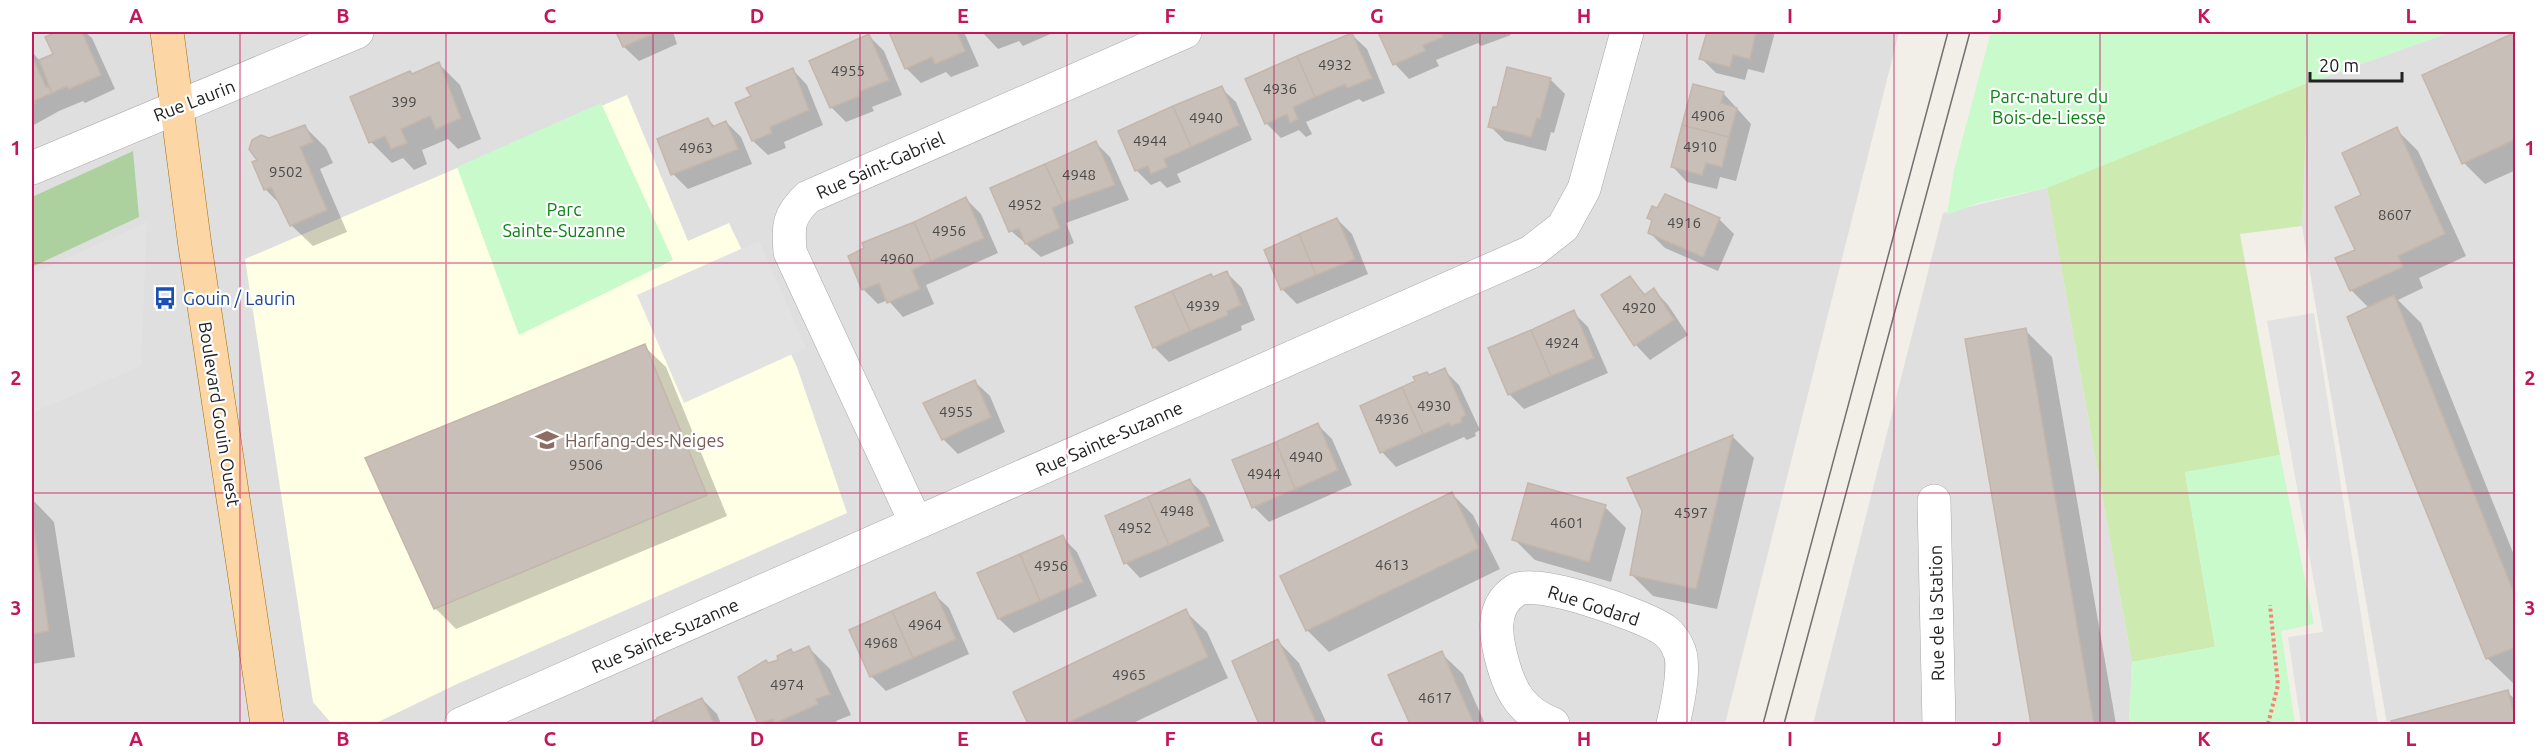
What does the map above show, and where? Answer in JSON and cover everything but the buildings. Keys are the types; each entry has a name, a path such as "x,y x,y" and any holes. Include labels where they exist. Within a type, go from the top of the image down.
{"main road":[{"name":"Boulevard Gouin Ouest","path":"167,32 206,322 267,724"}],"street":[{"name":"Rue Laurin","path":"32,168 357,32"},
{"name":"Rue Saint-Gabriel","path":"916,524 790,252 788,225 796,208 808,197 1185,32"},
{"name":"Rue Sainte-Suzanne","path":"461,724 1532,252 1563,227 1584,189 1627,32"},
{"name":"Rue de la Station","path":"1934,501 1939,724"},
{"name":"Rue Godard","path":"1553,724 1534,717 1522,706 1508,684 1496,640 1497,617 1504,601 1518,588 1533,587 1566,593 1618,609 1665,630 1680,649 1681,675 1673,724"}],"path":[{"path":"2268,724 2278,685 2270,605"}],"shaded area":[{"path":"32,32 1899,32 1725,724 32,724"},
{"path":"2451,32 2515,32 2515,724 2387,724 2302,226 2308,83"},
{"name":"Harfang-des-Neiges","path":"627,95 688,241 729,223 797,367 847,513 457,684 374,724 332,724 313,702 245,259"},
{"path":"2047,188 2132,662 2129,724 1813,724 1943,213"},
{"path":"147,222 141,366 32,413 32,274"},
{"path":"759,241 806,348 684,403 637,295"},
{"path":"2314,313 2378,724 2301,724 2288,637 2323,632 2267,321"}],"green space":[{"name":"Parc-nature du Bois-de-Liesse","path":"1991,32 2451,32 2308,83 2047,188 1978,203 1947,215 1954,170"},
{"path":"2101,32 2324,32 2308,83 2302,226 2240,234 2280,455 2185,473 2215,647 2132,662 2047,188"},
{"name":"Parc Sainte-Suzanne","path":"601,103 673,260 519,335 457,167"},
{"path":"133,151 139,217 32,267 32,197"},
{"path":"2280,455 2314,624 2281,631 2295,724 2129,724 2132,662 2215,647 2185,472"}],"tram line":[{"path":"1763,724 1948,32"},
{"path":"1784,724 1970,32"}],"place":[{"name":"Gouin / Laurin","path":"165,298"},
{"name":"Harfang-des-Neiges","path":"547,440"}]}
